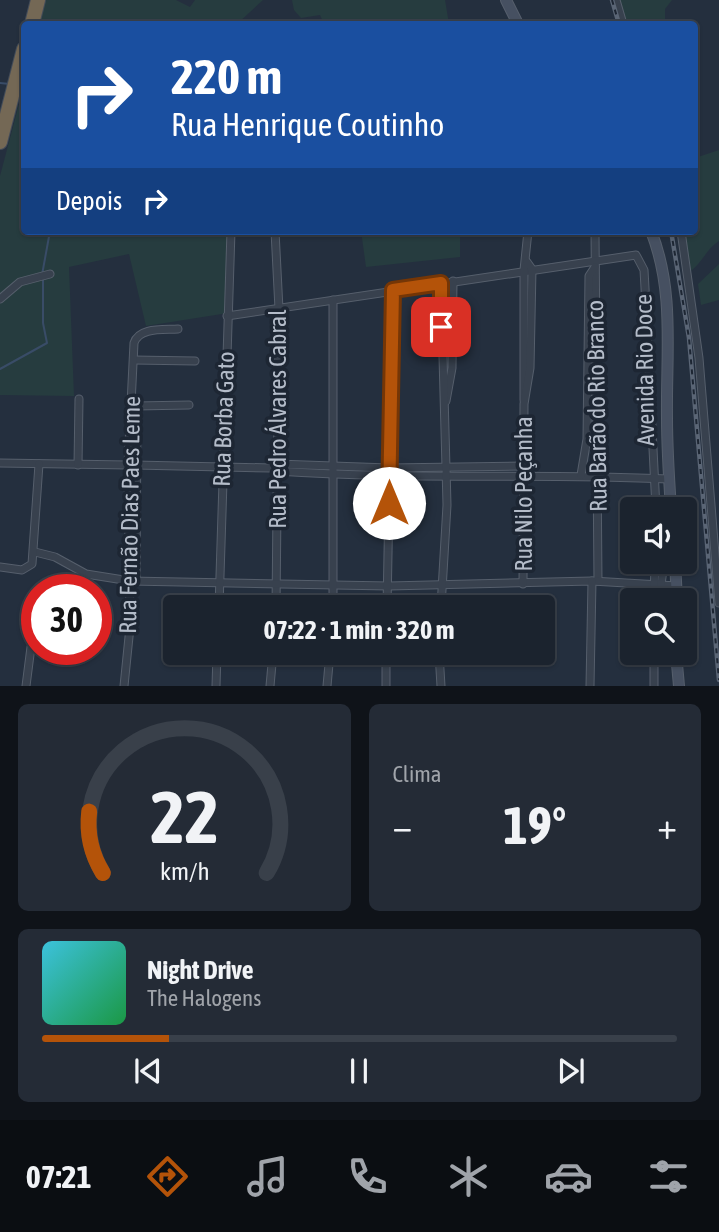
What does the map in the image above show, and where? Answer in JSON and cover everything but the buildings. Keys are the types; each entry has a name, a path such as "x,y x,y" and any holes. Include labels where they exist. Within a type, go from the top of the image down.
{"highway":[{"path":"33,21 38,0"},
{"path":"0,142 21,61"}],"street":[{"path":"506,0 516,21"},
{"path":"616,0 622,21"},
{"name":"Rua Borba Gato","path":"219,595 231,235"},
{"name":"Rua Pedro Álvares Cabral","path":"275,235 279,309 275,468 277,595"},
{"path":"528,235 528,270"},
{"name":"Rua Barão do Rio Branco","path":"590,686 598,475 594,358 595,235"},
{"name":"Avenida Rio Doce","path":"652,235 660,259 667,305 670,497"},
{"path":"682,235 699,358 719,603"},
{"path":"227,316 528,270 595,263 634,254 640,259 644,270 656,497"},
{"path":"581,475 587,439 589,275 595,263"},
{"name":"Rua Nilo Peçanha","path":"523,583 524,404 530,368 528,270"},
{"path":"0,299 20,282 50,274"},
{"path":"442,595 446,402 452,368 453,282"},
{"path":"441,283 441,383 446,402"},
{"path":"388,595 393,290"},
{"path":"333,300 334,595"},
{"name":"Rua Fernão Dias Paes Leme","path":"124,686 133,581 131,465 135,406 134,343 137,336 143,332 178,329"},
{"path":"134,360 195,361"},
{"path":"78,465 79,399"},
{"path":"135,406 189,405"},
{"path":"0,463 275,468 524,466"},
{"path":"0,567 27,569 35,552 39,464"},
{"path":"275,468 335,475 389,477 598,475 669,479"},
{"path":"35,552 55,557 86,574 133,581 389,586 595,581 677,586 676,574"},
{"path":"656,574 657,585"},
{"path":"656,588 660,574"},
{"path":"26,686 29,665"},
{"path":"216,686 217,665"},
{"path":"270,686 272,665"},
{"path":"327,686 329,665"},
{"path":"386,665 386,686"},
{"path":"440,665 441,686"},
{"path":"654,665 654,686"},
{"path":"678,665 679,686"}],"green space":[{"path":"42,0 176,0 190,7 195,0 263,0 240,21 37,21"},
{"path":"292,0 445,0 448,21 323,21 320,15 301,18 294,10"},
{"path":"616,0 672,0 665,9 665,21 622,21"},
{"path":"21,96 21,235 228,235 228,313 146,326 129,254 69,267 74,396 0,395 0,176"},
{"path":"719,150 719,241 689,272 681,235 698,235 698,157"},
{"path":"362,235 460,235 460,257 366,267"},
{"path":"719,264 719,300 701,305 698,284"}],"waterway":[{"path":"0,83 10,84"},
{"path":"42,275 49,235"},
{"path":"0,369 47,343 43,323 43,280"}],"railway":[{"path":"612,0 618,21"},
{"path":"672,235 689,338 719,680"}],"route":[{"path":"389,503 393,290 441,283 441,327"}]}
